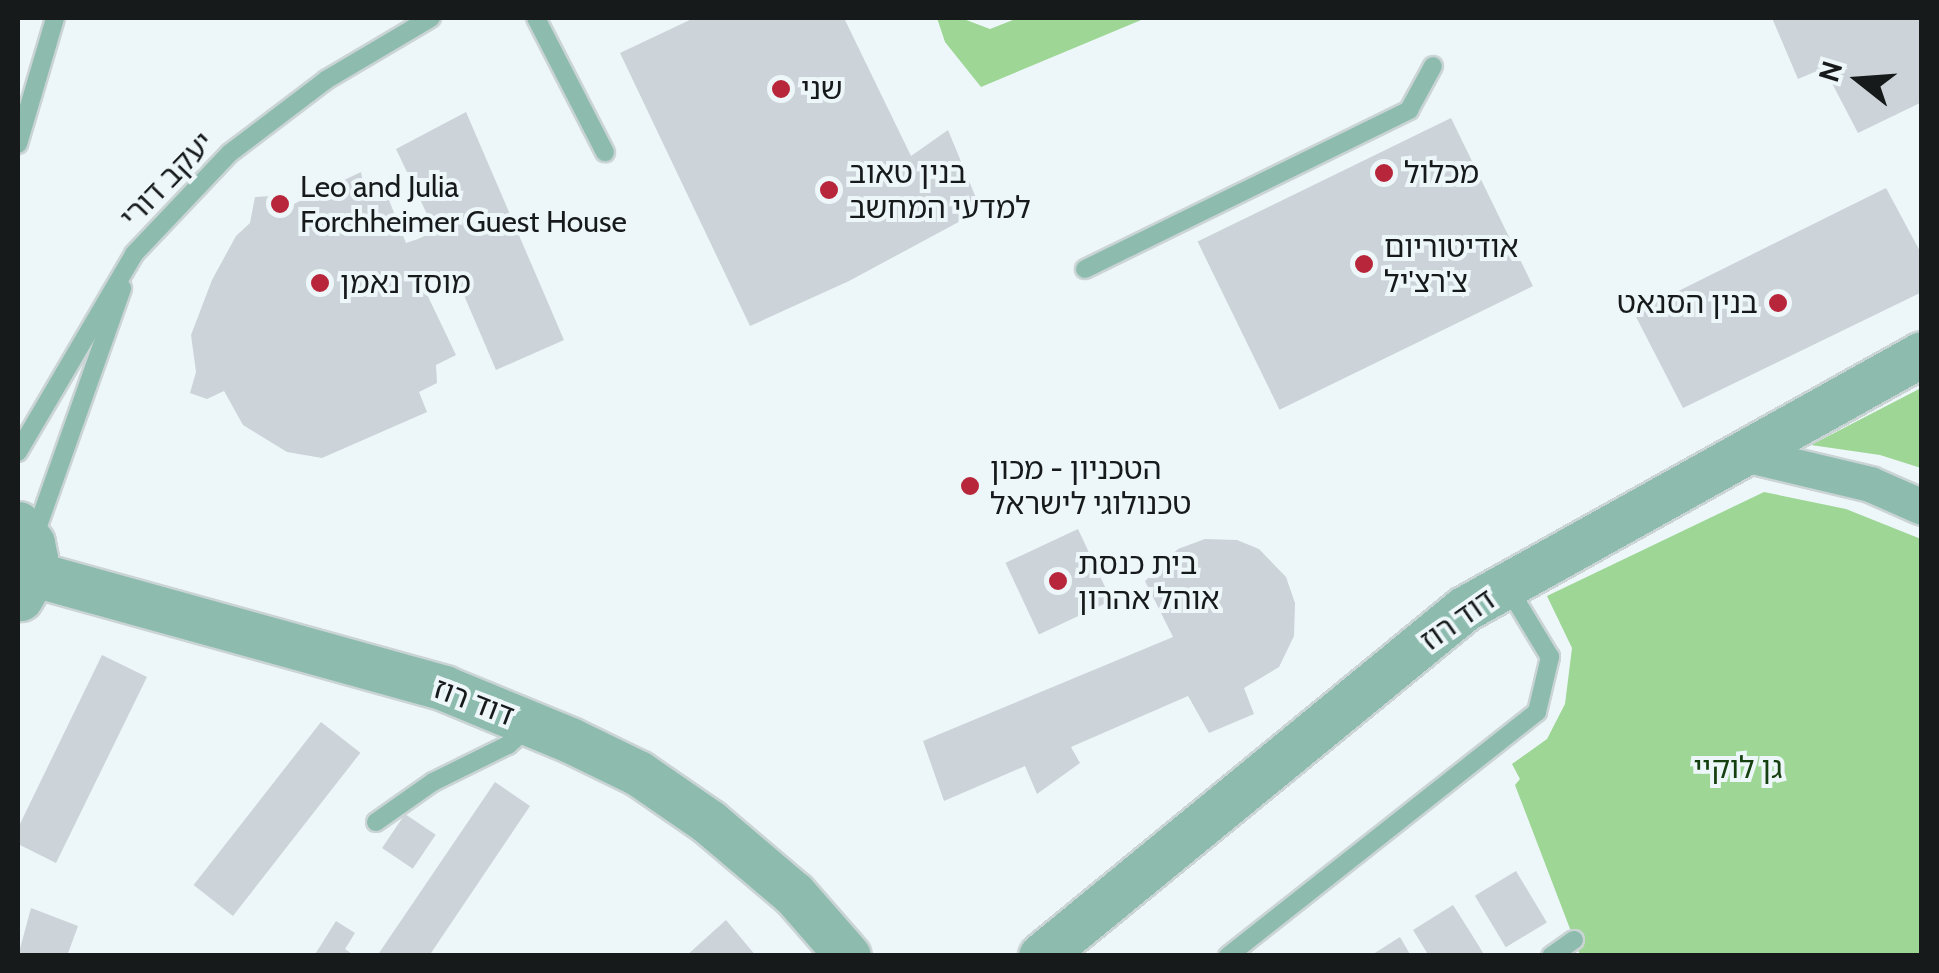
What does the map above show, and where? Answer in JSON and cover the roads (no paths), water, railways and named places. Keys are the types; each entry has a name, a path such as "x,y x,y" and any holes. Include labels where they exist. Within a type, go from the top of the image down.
{"street":[{"name":"דוד רוז","path":"1041,956 1464,609 1922,354"},
{"path":"1740,453 1870,484 1922,507"},
{"name":"דוד רוז","path":"25,560 444,688 638,773 709,822 794,894 848,956"}],"lane":[{"path":"18,144 55,18"},
{"name":"יעקב דורי","path":"18,452 134,254 230,153 326,80 431,18"},
{"path":"536,18 605,152"},
{"path":"1085,269 1409,110 1434,66"},
{"path":"25,560 134,254"},
{"path":"1228,956 1538,712 1550,657 1507,586"},
{"path":"376,822 432,782 508,745 531,724"},
{"path":"1551,956 1574,940"}],"place":[{"name":"שני","path":"781,89"},
{"name":"מכלול","path":"1384,173"},
{"name":"בנין טאוב למדעי המחשב","path":"829,190"},
{"name":"Leo and Julia Forchheimer Guest House","path":"280,204"},
{"name":"אודיטוריום צ'רצ'יל","path":"1364,264"},
{"name":"מוסד נאמן","path":"320,283"},
{"name":"בנין הסנאט","path":"1778,303"},
{"name":"הטכניון - מכון טכנולוגי לישראל","path":"970,486"},
{"name":"בית כנסת אוהל אהרון","path":"1058,581"}],"park label":[{"name":"גן לוקיי","path":"1738,768"}]}
